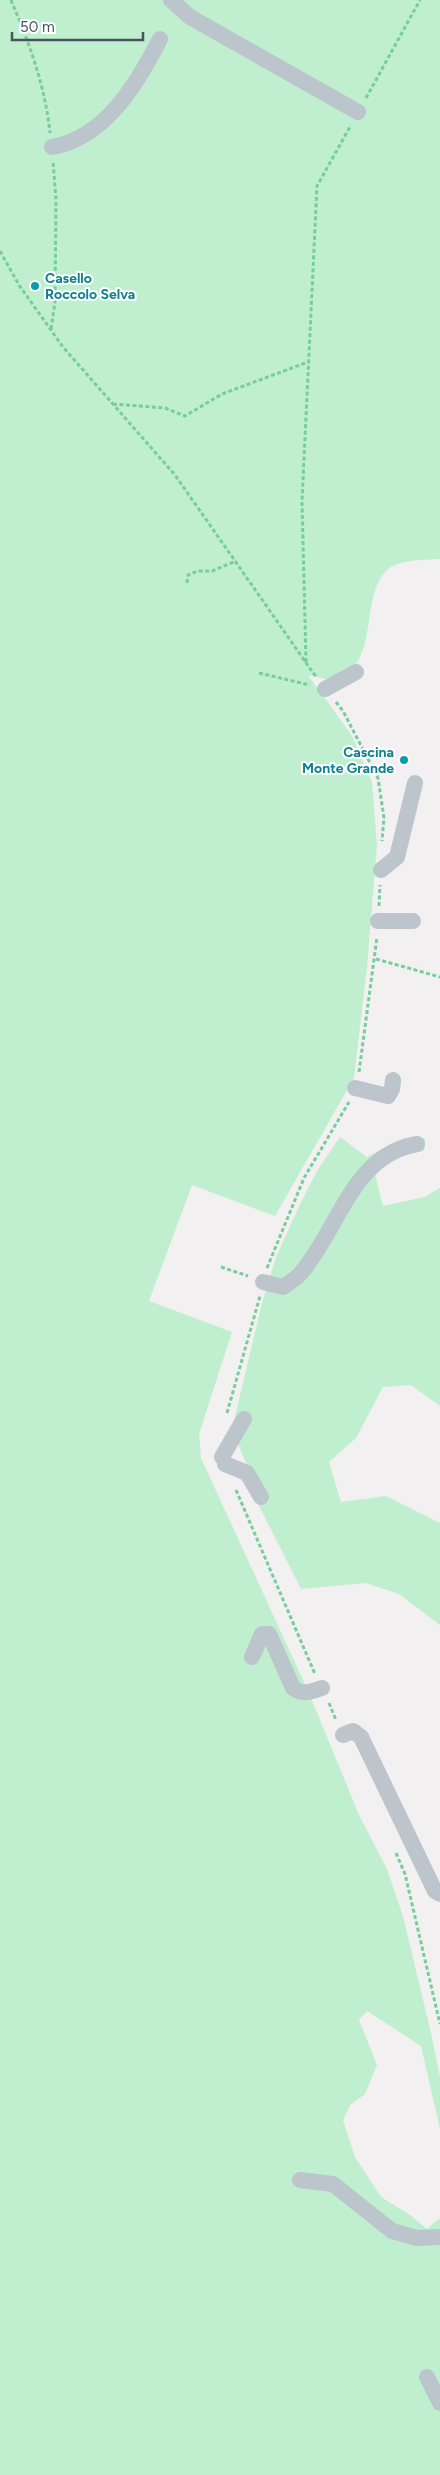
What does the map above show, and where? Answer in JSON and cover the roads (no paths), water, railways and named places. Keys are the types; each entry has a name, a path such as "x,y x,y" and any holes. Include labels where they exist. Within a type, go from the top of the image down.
{"lane":[{"path":"171,0 190,17 358,112"},
{"path":"52,147 74,142 100,124 128,94 160,40"},
{"path":"325,689 356,672"},
{"path":"381,870 397,857 415,783"},
{"path":"378,921 413,921"},
{"path":"355,1088 388,1096 392,1089 393,1080"},
{"path":"263,1282 283,1287 301,1274 358,1181 381,1158 405,1146 417,1144"},
{"path":"244,1419 224,1461 246,1473 262,1497"},
{"path":"252,1657 262,1634 270,1634 293,1688 298,1692 309,1693 322,1688"},
{"path":"343,1735 353,1731 361,1737 435,1891 440,1894"},
{"path":"300,2180 333,2184 392,2231 417,2238 440,2237"},
{"path":"427,2377 440,2403"}],"place":[{"name":"Casello Roccolo Selva","path":"35,286"},
{"name":"Cascina Monte Grande","path":"404,760"}]}
